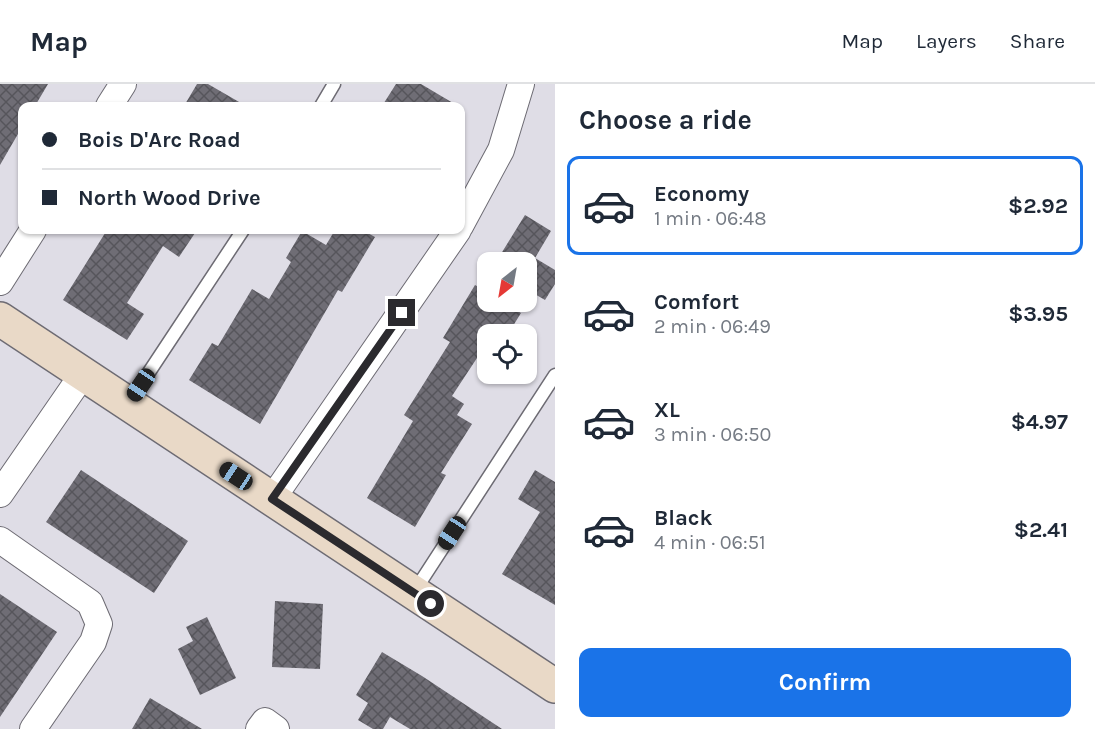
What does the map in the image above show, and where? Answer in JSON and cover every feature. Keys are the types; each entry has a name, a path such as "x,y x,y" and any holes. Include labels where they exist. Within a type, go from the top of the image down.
{"street":[{"path":"112,102 123,84"},
{"path":"465,217 501,150 521,84"},
{"path":"0,282 30,234"},
{"path":"272,499 455,234"},
{"path":"0,320 555,686"},
{"path":"0,494 83,374"},
{"path":"0,540 90,603 99,624 93,642 33,729"}],"lane":[{"path":"323,102 334,84"},
{"path":"128,404 240,234"},
{"path":"413,592 555,375"}],"building":[{"path":"0,84 48,84 37,102 18,102 18,134 0,165"},
{"path":"197,84 208,84 239,102 186,102"},
{"path":"396,84 421,84 451,102 385,102"},
{"path":"525,215 551,231 537,255 537,252 502,252"},
{"path":"104,234 194,234 179,257 163,246 127,303 144,314 127,340 63,300"},
{"path":"300,234 307,234 326,245 333,234 369,234 375,237 342,292 338,290 260,424 189,380 212,343 218,346 252,289 269,299 291,262 286,258"},
{"path":"537,259 555,270 555,284 545,300 537,295"},
{"path":"475,285 477,286 477,312 521,313 514,324 477,324 477,358 452,396 464,404 457,415 472,424 441,473 446,475 415,527 367,498 413,421 404,415 450,342 443,338"},
{"path":"81,470 188,541 154,593 46,522"},
{"path":"535,470 555,482 555,605 502,574 540,512 518,499"},
{"path":"0,594 57,632 0,717"},
{"path":"275,601 323,604 320,669 272,667"},
{"path":"207,617 236,678 200,695 178,649 193,641 186,627"},
{"path":"382,652 502,729 410,729 390,717 383,729 373,729 358,720 368,703 356,695"},
{"path":"150,698 202,729 132,729"}],"route":[{"path":"402,313 272,499 431,604"}]}
